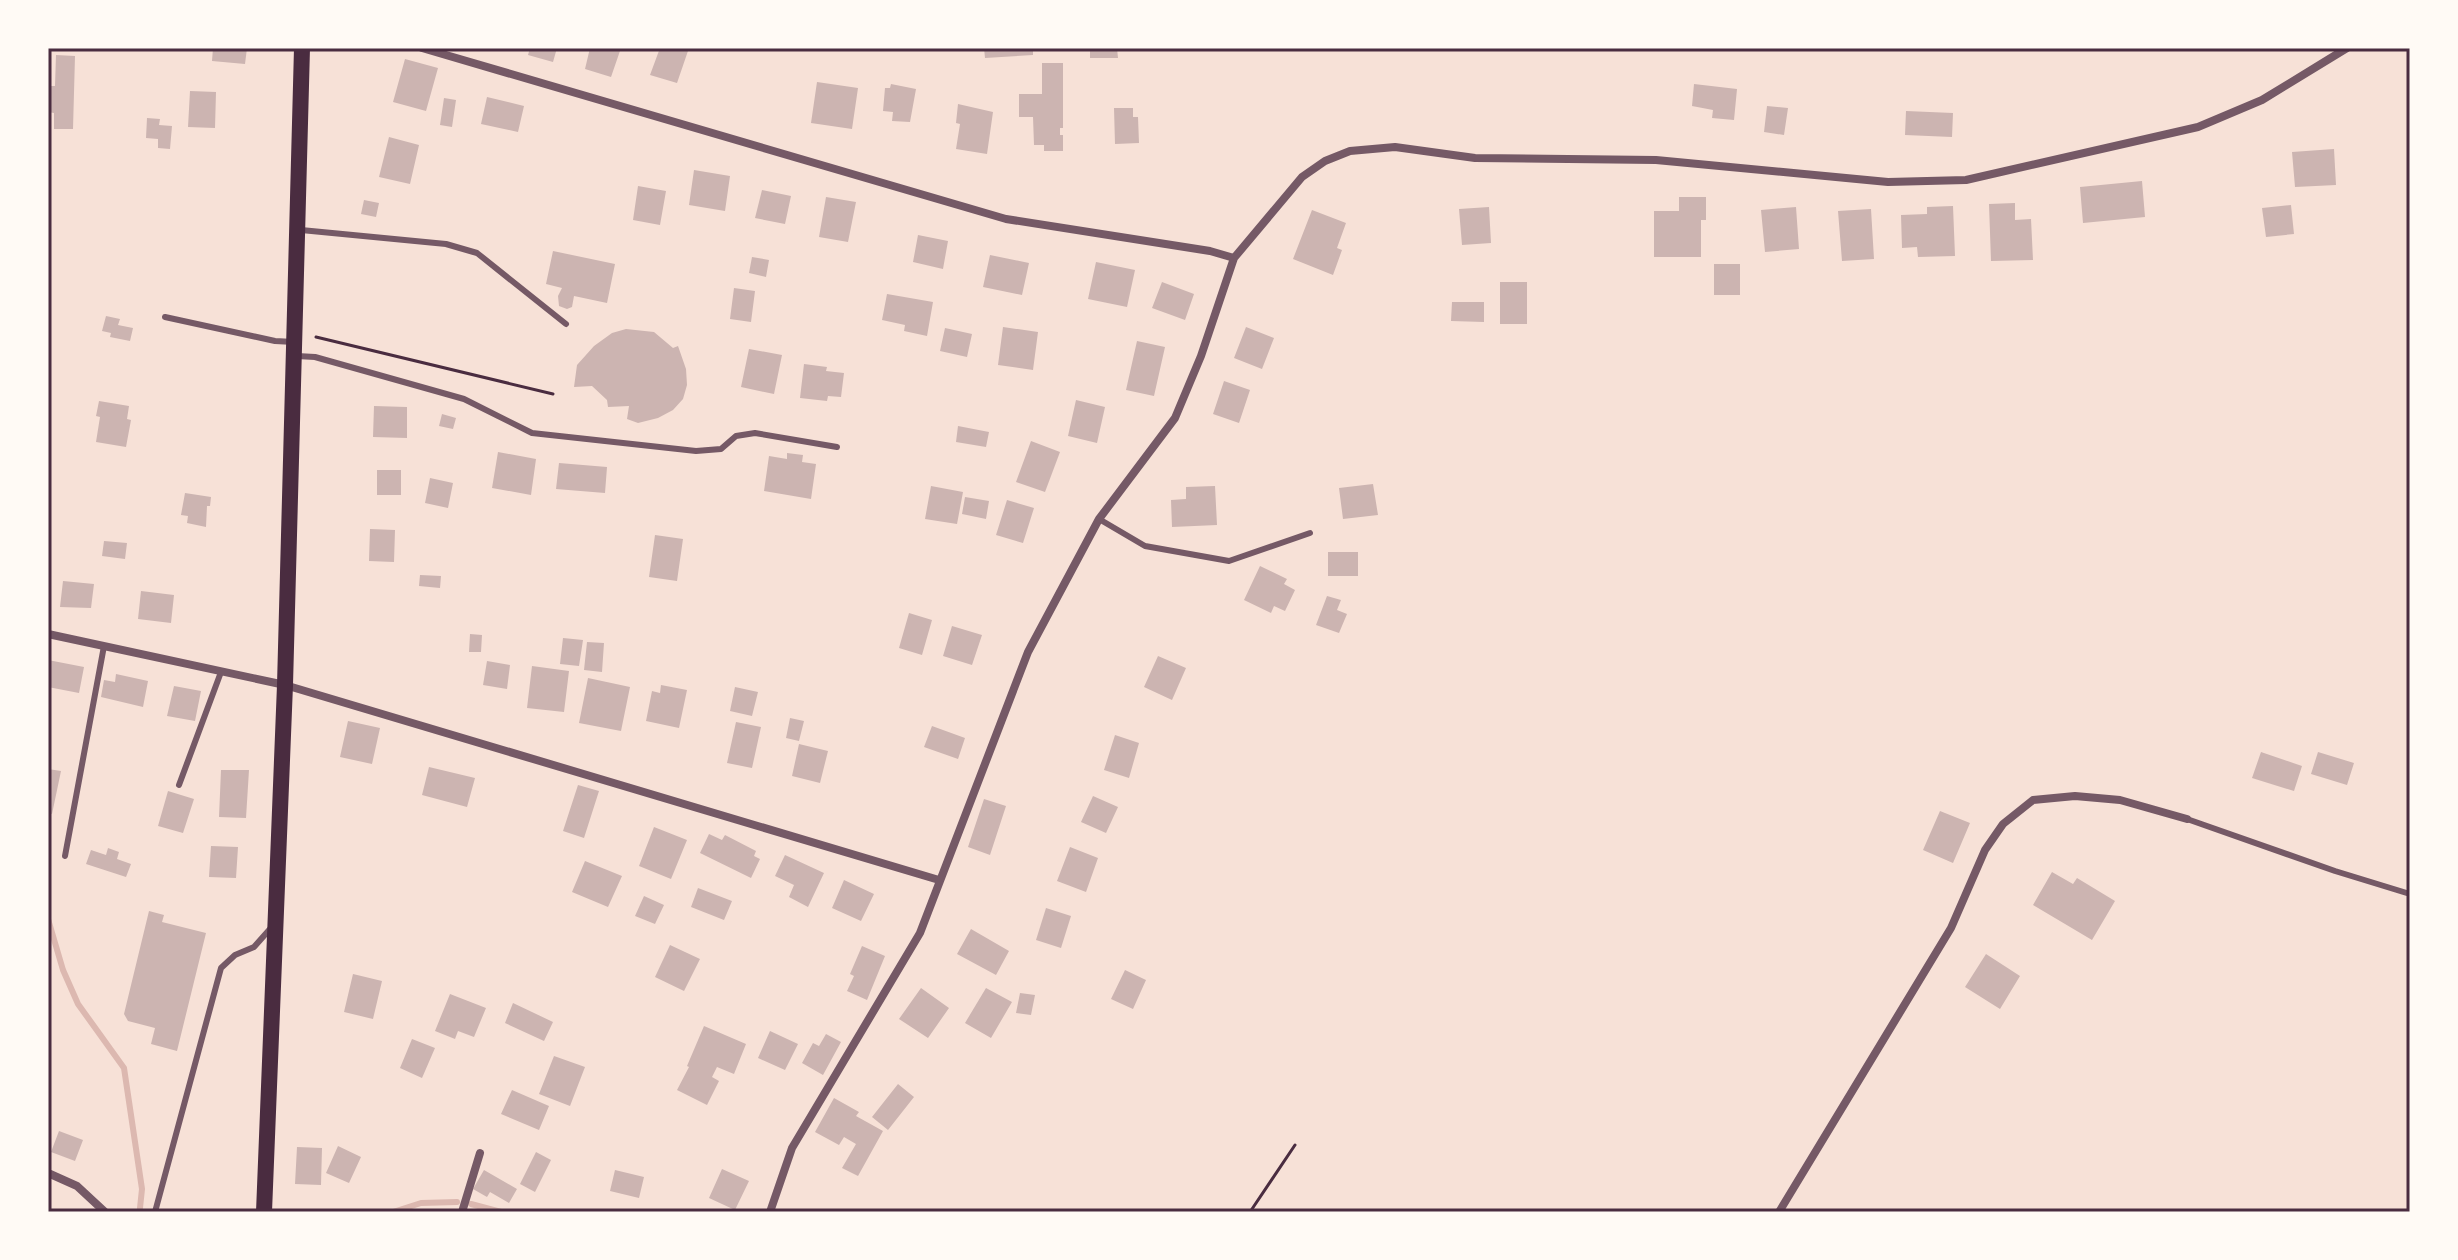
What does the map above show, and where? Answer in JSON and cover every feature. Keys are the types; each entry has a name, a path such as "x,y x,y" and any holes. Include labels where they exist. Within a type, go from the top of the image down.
{"main road":[{"path":"264,1212 285,685 302,48"}],"street":[{"path":"422,48 1006,219 1210,251 1234,258"},
{"path":"770,1212 792,1148 920,933 1028,652 1099,519 1175,418 1201,356 1234,258 1302,177 1325,161 1350,151 1395,147 1475,158 1656,160 1888,182 1966,180 2198,127 2262,100 2347,48"},
{"path":"48,634 285,685 939,880"},
{"path":"1779,1212 1951,928 1985,850 2003,824 2033,800 2075,796 2120,800 2187,819"},
{"path":"462,1212 480,1153"},
{"path":"48,1173 77,1186 105,1212"}],"lane":[{"path":"297,230 466,248 477,253 566,324"},
{"path":"165,317 275,341 315,357 464,399 532,433 696,451 721,449 736,436 755,433 837,447"},
{"path":"1099,519 1145,546 1229,561 1310,533"},
{"path":"65,856 104,646"},
{"path":"179,785 221,672"},
{"path":"2187,819 2410,894"},
{"path":"155,1212 221,968 235,955 254,947 275,923"}],"path":[{"path":"316,337 553,394"},
{"path":"1250,1212 1295,1145"}],"building":[{"path":"213,48 247,48 245,64 212,61"},
{"path":"530,48 557,48 553,62 528,55"},
{"path":"590,48 621,48 611,77 585,69"},
{"path":"660,48 689,48 677,83 650,75"},
{"path":"984,48 1033,48 1033,55 985,58"},
{"path":"1090,48 1117,48 1118,58 1090,58"},
{"path":"56,55 75,56 73,129 54,129 54,113 48,112 48,86 55,86"},
{"path":"405,59 438,68 426,111 393,102"},
{"path":"1042,63 1063,63 1063,128 1060,128 1060,135 1063,135 1063,151 1044,151 1044,145 1034,145 1033,117 1019,117 1019,94 1042,94"},
{"path":"817,82 858,88 852,129 811,123"},
{"path":"891,84 916,89 910,122 892,121 893,112 883,111 885,88 890,88"},
{"path":"1694,84 1737,89 1734,120 1712,118 1713,110 1692,106"},
{"path":"190,91 216,92 215,128 188,127"},
{"path":"487,97 524,106 518,132 481,124"},
{"path":"444,98 456,100 452,127 440,125"},
{"path":"958,104 993,112 987,154 956,149 960,124 956,123"},
{"path":"1767,106 1788,108 1784,135 1764,132"},
{"path":"1114,108 1133,108 1133,117 1138,117 1139,143 1115,144"},
{"path":"1906,111 1953,113 1952,137 1905,135"},
{"path":"147,118 160,119 159,125 172,126 170,149 158,148 158,139 146,138"},
{"path":"389,137 419,145 410,184 379,177"},
{"path":"2334,149 2336,185 2295,187 2292,152"},
{"path":"694,170 730,176 725,211 689,205"},
{"path":"2142,181 2145,217 2083,223 2080,187"},
{"path":"638,186 666,191 660,225 633,220"},
{"path":"762,190 791,196 785,224 755,218"},
{"path":"826,197 856,202 848,242 819,237"},
{"path":"1679,197 1706,197 1706,220 1701,220 1701,257 1654,257 1654,211 1679,211"},
{"path":"364,200 379,203 376,217 361,214"},
{"path":"2015,203 2015,220 2031,219 2033,260 1991,261 1989,204"},
{"path":"2291,205 2294,234 2266,237 2262,208"},
{"path":"1953,206 1955,256 1918,257 1917,247 1902,248 1901,215 1927,214 1927,207"},
{"path":"1489,207 1491,243 1462,245 1459,209"},
{"path":"1796,207 1799,249 1765,252 1761,210"},
{"path":"1871,209 1874,259 1842,261 1838,211"},
{"path":"1312,210 1346,223 1337,248 1342,250 1333,275 1293,259"},
{"path":"918,235 948,241 943,269 913,262"},
{"path":"553,251 615,264 607,303 574,296 572,307 559,306 558,296 562,288 546,284"},
{"path":"990,255 1029,263 1022,295 983,287"},
{"path":"752,257 769,260 766,277 749,273"},
{"path":"1096,262 1135,270 1127,307 1088,299"},
{"path":"1714,264 1740,264 1740,295 1714,295"},
{"path":"1162,282 1194,294 1185,320 1152,308"},
{"path":"1500,282 1527,282 1527,324 1500,324"},
{"path":"734,288 755,291 751,322 730,319"},
{"path":"887,294 933,302 927,336 904,331 905,325 882,320"},
{"path":"1452,302 1484,302 1484,322 1451,321"},
{"path":"106,316 120,319 118,325 133,328 130,341 110,337 111,333 102,331"},
{"path":"1003,327 1038,332 1033,370 998,365"},
{"path":"1246,327 1274,338 1262,369 1234,358"},
{"path":"945,328 972,334 967,357 940,351"},
{"path":"626,329 654,332 673,348 678,346 686,369 687,385 683,399 673,410 658,418 638,423 627,419 629,406 608,407 607,400 592,386 574,387 577,365 594,346 612,333"},
{"path":"1137,341 1165,347 1154,396 1126,390"},
{"path":"749,349 782,355 774,394 741,387"},
{"path":"804,364 844,373 841,397 828,396 827,401 800,398"},
{"path":"1224,381 1250,390 1239,423 1213,414"},
{"path":"1076,400 1105,407 1097,443 1068,436"},
{"path":"99,401 129,406 127,419 131,420 126,447 96,442"},
{"path":"374,406 407,407 407,438 373,437"},
{"path":"442,414 456,418 453,429 439,426"},
{"path":"958,426 989,432 986,447 956,442"},
{"path":"1031,441 1060,452 1045,492 1016,482"},
{"path":"498,452 536,459 531,495 492,488"},
{"path":"787,453 803,455 802,462 816,464 811,499 764,491 769,456 787,459"},
{"path":"559,463 607,467 605,493 556,489"},
{"path":"377,470 401,470 401,495 377,495"},
{"path":"430,478 453,483 448,508 425,503"},
{"path":"1373,484 1378,515 1343,519 1339,488"},
{"path":"931,486 963,492 957,524 925,519"},
{"path":"1215,486 1217,525 1172,527 1171,500 1186,499 1186,487"},
{"path":"185,493 211,497 210,506 207,506 206,527 187,523 188,516 181,515"},
{"path":"965,497 989,501 986,519 962,514"},
{"path":"1007,500 1034,508 1023,543 996,535"},
{"path":"370,529 395,530 394,562 369,561"},
{"path":"655,535 683,539 677,581 649,577"},
{"path":"104,541 127,543 125,559 102,556"},
{"path":"1328,552 1358,552 1358,576 1328,576"},
{"path":"1260,566 1287,579 1284,584 1295,590 1285,611 1274,606 1271,613 1244,600"},
{"path":"420,575 441,576 440,588 419,586"},
{"path":"63,581 94,584 91,608 60,607"},
{"path":"141,591 174,595 171,623 138,619"},
{"path":"1327,596 1341,600 1337,610 1347,614 1339,633 1316,625"},
{"path":"909,613 932,620 922,655 899,648"},
{"path":"952,626 982,635 972,665 943,656"},
{"path":"470,634 482,635 481,652 469,652"},
{"path":"563,638 583,640 579,666 560,664"},
{"path":"587,642 604,643 602,672 584,670"},
{"path":"1158,656 1186,668 1172,700 1144,687"},
{"path":"48,660 84,667 79,693 48,687"},
{"path":"487,661 510,665 507,689 483,685"},
{"path":"532,666 569,671 564,712 527,708"},
{"path":"116,674 148,681 143,707 101,697 104,680 115,682"},
{"path":"588,678 630,687 621,731 579,723"},
{"path":"661,685 687,690 679,728 646,721 652,691 660,693"},
{"path":"174,686 201,691 195,721 167,716"},
{"path":"735,687 758,692 752,716 730,711"},
{"path":"790,718 804,721 799,741 786,738"},
{"path":"348,721 380,728 372,764 340,757"},
{"path":"736,722 761,727 752,768 727,763"},
{"path":"932,726 965,738 958,759 924,747"},
{"path":"1115,735 1139,743 1129,778 1104,770"},
{"path":"799,744 828,751 820,783 792,776"},
{"path":"2261,752 2302,766 2294,791 2252,778"},
{"path":"2318,752 2354,763 2347,785 2311,774"},
{"path":"429,767 475,778 467,807 422,795"},
{"path":"48,769 61,771 52,814 48,813"},
{"path":"221,770 249,770 246,818 219,817"},
{"path":"578,785 599,791 584,838 563,831"},
{"path":"168,791 194,799 183,833 158,826"},
{"path":"1093,796 1118,807 1106,833 1081,822"},
{"path":"984,799 1006,806 990,855 968,847"},
{"path":"1940,811 1970,823 1953,863 1923,850"},
{"path":"654,827 687,840 671,879 639,866"},
{"path":"709,834 722,840 725,835 756,851 754,856 760,859 751,878 700,853"},
{"path":"211,846 238,847 236,878 209,877"},
{"path":"1070,847 1098,858 1086,892 1057,881"},
{"path":"108,848 119,852 117,859 131,864 126,877 86,864 91,850 106,855"},
{"path":"785,855 824,873 808,907 789,897 794,885 775,876"},
{"path":"585,861 622,876 608,907 572,892"},
{"path":"2052,872 2073,884 2077,878 2115,901 2092,940 2033,905"},
{"path":"844,880 874,894 861,921 832,908"},
{"path":"698,888 732,901 724,920 691,907"},
{"path":"644,896 664,905 655,924 635,916"},
{"path":"1046,908 1071,916 1061,948 1036,940"},
{"path":"149,911 164,915 162,922 206,933 177,1051 151,1044 155,1028 128,1021 124,1014"},
{"path":"971,929 1009,951 996,975 957,954"},
{"path":"670,945 700,959 684,991 655,977"},
{"path":"862,946 885,956 867,1000 847,991 854,976 850,974"},
{"path":"1986,954 2020,976 2000,1009 1965,987"},
{"path":"1125,970 1146,980 1133,1009 1111,999"},
{"path":"353,974 382,981 373,1019 344,1012"},
{"path":"921,988 949,1008 928,1038 899,1019"},
{"path":"986,988 1012,1002 991,1038 965,1023"},
{"path":"1020,993 1035,995 1031,1015 1016,1013"},
{"path":"450,994 486,1008 474,1037 458,1031 455,1039 435,1031"},
{"path":"513,1003 553,1022 544,1041 505,1023"},
{"path":"704,1026 746,1044 734,1074 717,1067 712,1077 719,1081 707,1105 677,1090"},
{"path":"770,1031 798,1044 785,1070 758,1058"},
{"path":"826,1034 841,1042 823,1075 802,1063 813,1043 819,1046"},
{"path":"412,1039 435,1048 422,1078 400,1068"},
{"path":"554,1056 585,1067 570,1106 539,1094"},
{"path":"898,1084 914,1097 888,1130 872,1117"},
{"path":"512,1090 549,1106 539,1130 501,1114"},
{"path":"834,1098 859,1112 856,1116 883,1131 858,1176 842,1168 856,1144 844,1137 839,1145 815,1132"},
{"path":"59,1131 83,1140 75,1161 51,1152"},
{"path":"338,1146 361,1157 349,1183 326,1173"},
{"path":"297,1147 322,1148 321,1185 295,1184"},
{"path":"536,1152 551,1160 535,1192 520,1184"},
{"path":"722,1169 749,1181 735,1210 709,1198"},
{"path":"484,1170 517,1189 509,1203 490,1192 487,1197 473,1189"},
{"path":"615,1170 644,1177 639,1198 610,1191"}],"waterway":[{"path":"48,919 63,970 78,1004 124,1068 142,1189 140,1208"},
{"path":"393,1212 421,1203 457,1202"},
{"path":"471,1204 501,1212"}]}
